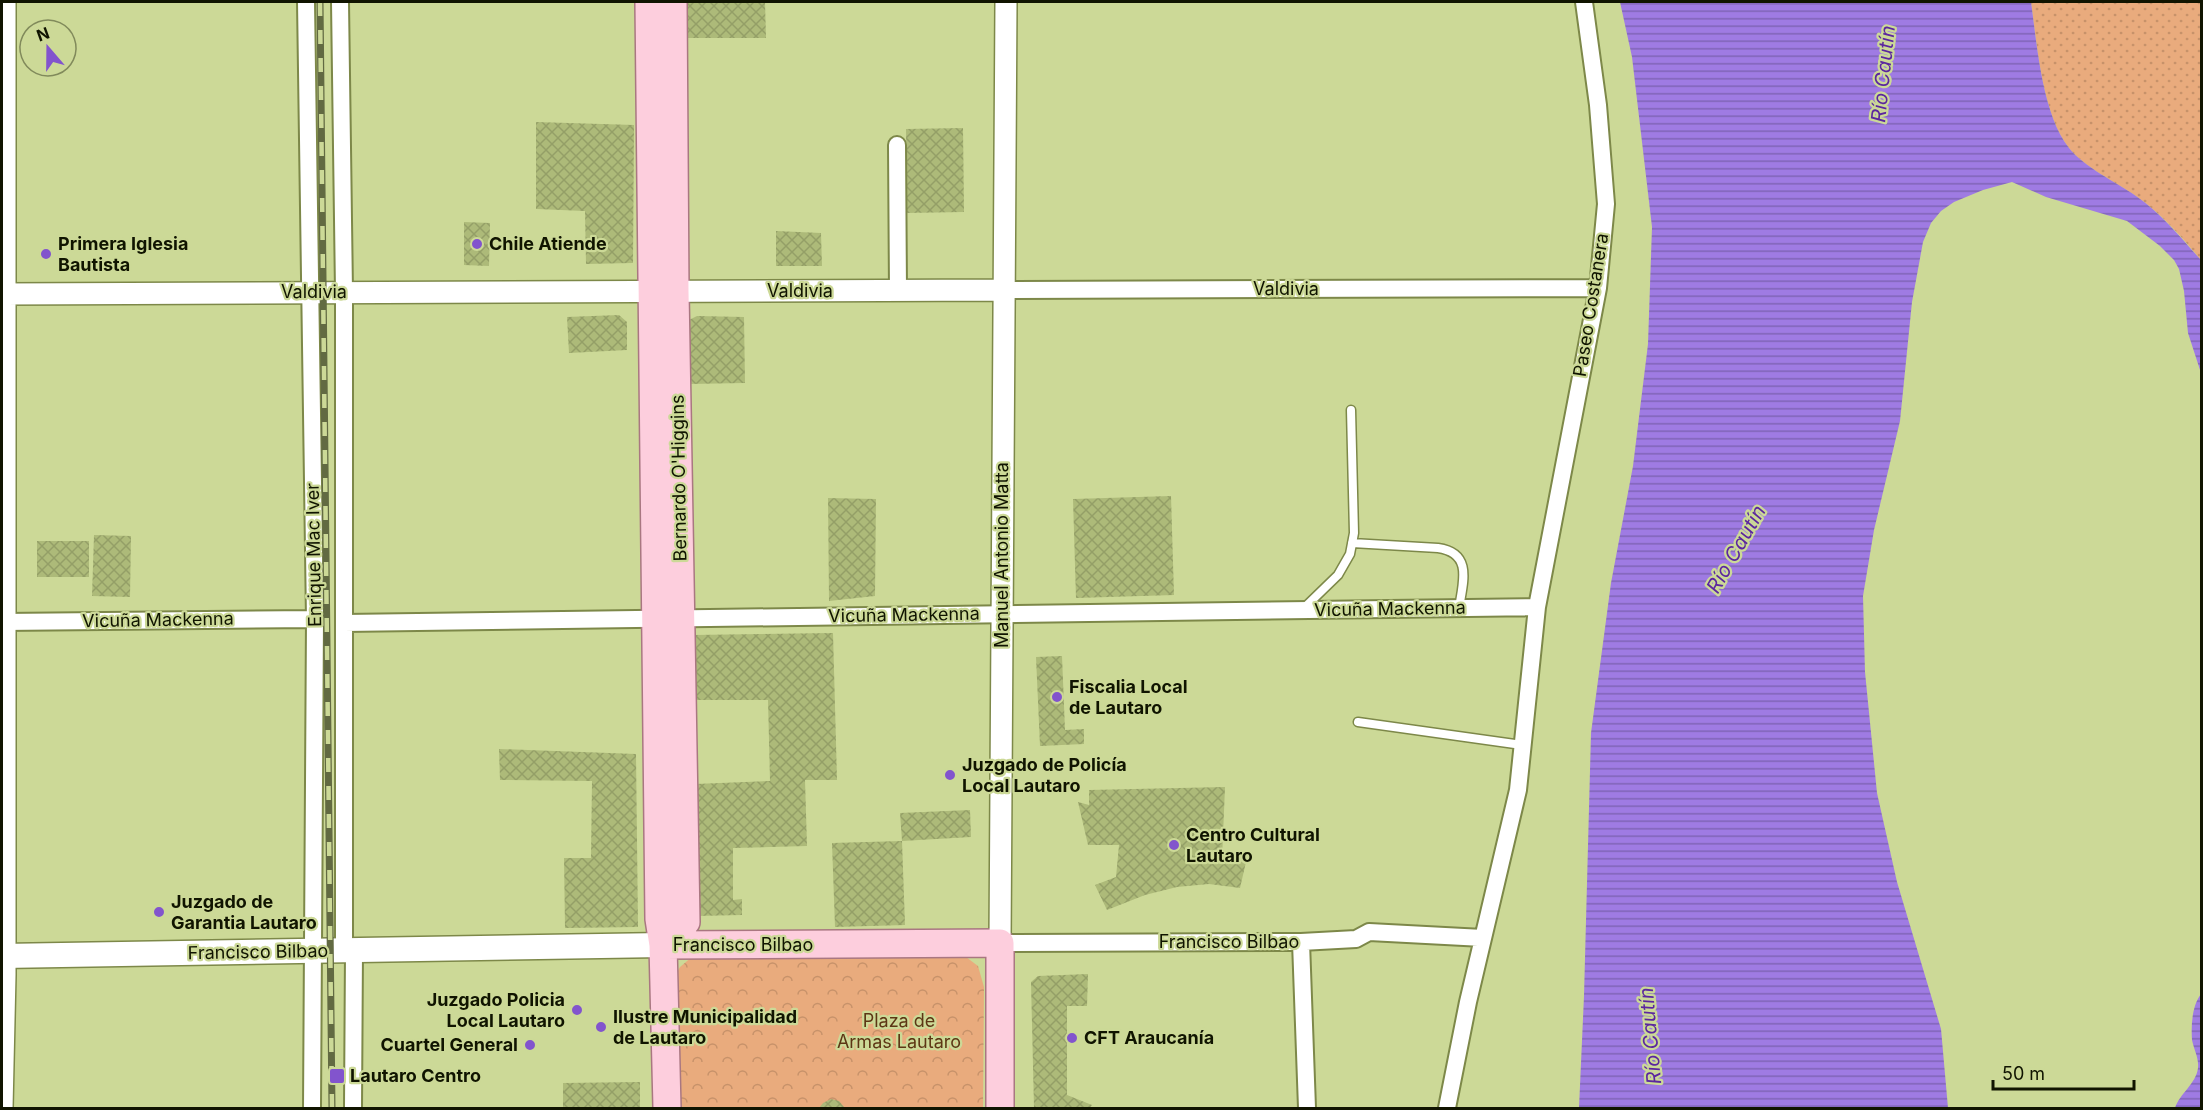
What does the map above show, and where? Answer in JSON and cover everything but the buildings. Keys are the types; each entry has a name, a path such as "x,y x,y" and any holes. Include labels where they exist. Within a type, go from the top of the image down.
{"main road":[{"name":"Bernardo O'Higgins","path":"649,2 682,619 686,922 663,945"},
{"name":"Bernardo O'Higgins","path":"667,1108 663,945 659,919 655,619 673,2"},
{"name":"Francisco Bilbao","path":"3,956 663,945 1000,943"},
{"name":"Manuel Antonio Matta","path":"1000,943 1000,1108"}],"street":[{"path":"2,1108 5,2"},
{"name":"Enrique Mac Iver","path":"306,2 315,619 312,1108"},
{"name":"Enrique Mac Iver","path":"340,2 345,292 344,623 353,1108"},
{"name":"Manuel Antonio Matta","path":"1000,943 1006,2"},
{"name":"Paseo Costanera","path":"1447,1108 1483,938 1518,790 1537,607 1598,288 1606,204 1598,105 1584,2"},
{"path":"897,146 898,291"},
{"name":"Valdivia","path":"3,294 1598,288"},
{"name":"Vicuña Mackenna","path":"344,623 1537,607"},
{"name":"Vicuña Mackenna","path":"3,622 315,619"},
{"name":"Francisco Bilbao","path":"1000,943 1301,942 1356,939 1369,932 1483,938"},
{"path":"1301,942 1306,1108"}],"lane":[{"path":"1303,610 1338,575 1350,555 1354,523 1351,411"},
{"path":"1352,543 1438,548 1450,551 1460,560 1464,572 1459,608"},
{"path":"1358,722 1522,745"}],"green space":[{"path":"2031,2 2201,2 2201,260 2154,210 2092,168 2069,148 2060,134 2047,98"},
{"name":"Plaza de Armas Lautaro","path":"950,953 966,957 978,966 984,987 983,1108 681,1108 674,978 680,967 693,956"}],"water":[{"name":"Río Cautín","path":"1620,2 2031,2 2047,98 2060,134 2069,148 2092,168 2154,210 2201,260 2201,373 2188,333 2184,291 2179,269 2174,260 2160,246 2127,221 2046,197 2012,182 1983,190 1954,202 1941,211 1931,223 1923,242 1912,302 1900,421 1874,530 1863,596 1865,672 1877,793 1897,882 1941,1029 1948,1108 1579,1108 1591,733 1611,583 1633,466 1648,344 1652,227 1632,57"},
{"path":"2201,994 2201,1108 2175,1108 2197,1074 2197,1057 2192,1040 2192,1028 2194,1010"}],"railway":[{"path":"320,2 332,1108"}],"place":[{"name":"Chile Atiende","path":"477,244"},
{"name":"Primera Iglesia Bautista","path":"46,254"},
{"name":"Fiscalia Local de Lautaro","path":"1057,697"},
{"name":"Juzgado de Policía Local Lautaro","path":"950,775"},
{"name":"Centro Cultural Lautaro","path":"1174,845"},
{"name":"Juzgado de Garantia Lautaro","path":"159,912"},
{"name":"Juzgado Policia Local Lautaro","path":"577,1010"},
{"name":"Ilustre Municipalidad de Lautaro","path":"601,1027"},
{"name":"CFT Araucanía","path":"1072,1038"},
{"name":"Cuartel General","path":"530,1045"},
{"name":"Lautaro Centro","path":"337,1076"}]}
